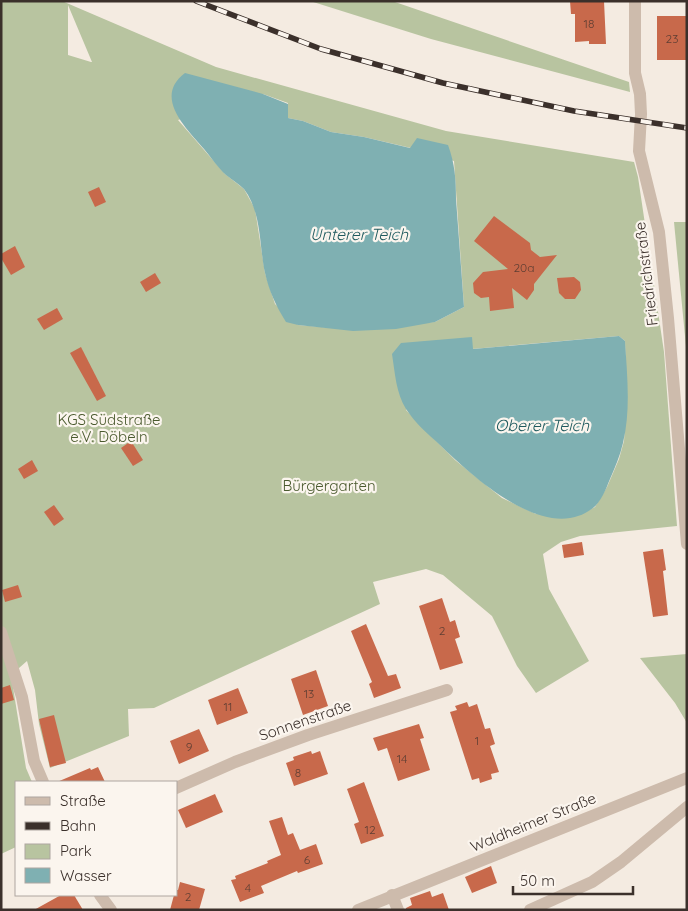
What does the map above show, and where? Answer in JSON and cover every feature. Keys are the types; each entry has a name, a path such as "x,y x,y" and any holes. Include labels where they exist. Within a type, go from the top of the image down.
{"street":[{"name":"Friedrichstraße","path":"635,1 635,73 640,94 641,114 639,151 659,232 687,544"},
{"path":"1,632 22,697 34,761 43,781"},
{"name":"Sonnenstraße","path":"178,787 236,762 308,735 447,690"},
{"name":"Waldheimer Straße","path":"358,910 687,778"},
{"path":"530,910 592,882 621,862 687,807"},
{"path":"101,896 111,910"},
{"path":"392,896 398,910"}],"green space":[{"name":"Bürgergarten","path":"1,1 62,1 216,67 446,131 634,162 638,177 664,352 677,526 580,536 561,542 543,554 549,589 589,661 536,693 517,666 492,616 443,575 426,569 373,582 380,604 154,708 128,709 129,736 50,768 39,724 35,690 27,661 11,675 26,768 32,781 15,781 15,847 1,854","holes":["68,5 92,62 68,55","263,94 288,103 288,118 303,121 331,132 364,137 411,148 454,161 464,307 435,322 333,328 298,325 275,304 265,273 255,209 244,189 225,174 178,120","619,336 625,341 627,398 624,441 619,459 607,487 595,507 579,515 536,514 502,498 455,460 406,410 472,337 472,349"]},
{"path":"310,1 392,1 629,82 630,92 431,39"},
{"path":"674,222 687,222 687,357"},
{"path":"687,654 687,723 675,703 640,658"}],"water":[{"name":"Unterer Teich","path":"185,73 263,94 288,104 288,118 303,121 331,132 364,137 410,148 417,138 448,145 455,179 464,307 435,322 396,329 353,331 286,322 273,298 267,280 257,219 250,198 244,189 220,169 189,132 176,112 172,102 172,92 176,82"},
{"name":"Oberer Teich","path":"619,336 625,341 628,405 623,443 616,466 601,499 593,508 574,517 554,518 532,512 511,502 490,488 454,458 413,419 406,409 398,390 392,354 401,343 472,337 473,349"}],"building":[{"path":"570,1 604,1 606,44 589,44 589,41 575,42 575,14 571,14"},
{"path":"657,16 687,16 687,60 657,60"},
{"path":"99,187 106,202 95,207 88,192"},
{"path":"494,216 530,243 531,250 540,257 557,255 534,284 534,290 527,300 512,288 514,308 490,311 489,297 481,298 474,293 473,283 483,272 508,269 474,241"},
{"path":"15,246 25,267 11,275 1,258 1,254"},
{"path":"155,273 161,283 146,292 140,282"},
{"path":"574,277 580,282 581,290 575,299 565,299 559,293 557,278"},
{"path":"57,308 63,319 44,330 37,319"},
{"path":"81,347 106,396 97,401 70,353"},
{"path":"131,441 143,460 133,466 121,448"},
{"path":"32,460 38,471 24,479 18,469"},
{"path":"54,505 64,519 54,526 44,512"},
{"path":"582,542 584,555 564,558 562,545"},
{"path":"663,549 666,570 663,571 668,615 653,617 643,552"},
{"path":"18,585 22,597 5,602 2,590"},
{"path":"442,598 450,622 455,620 460,637 455,639 463,663 440,670 419,606"},
{"path":"366,624 388,676 396,674 401,688 374,698 369,684 372,682 351,631"},
{"path":"316,670 328,706 303,715 291,679"},
{"path":"10,685 14,700 1,704 1,688"},
{"path":"238,688 248,713 217,725 208,700"},
{"path":"467,702 469,707 477,704 485,729 490,728 495,744 490,746 499,772 491,774 492,779 480,783 479,778 472,780 450,712 457,710 455,706"},
{"path":"54,715 66,763 50,767 39,719"},
{"path":"419,724 424,738 420,739 430,770 398,781 387,748 378,751 373,738"},
{"path":"199,729 209,751 179,764 170,741"},
{"path":"311,751 312,754 320,751 328,774 294,786 286,763 294,760 293,757"},
{"path":"98,767 105,781 59,781 90,768 91,770"},
{"path":"364,782 384,836 361,844 354,824 359,822 347,789"},
{"path":"215,794 223,812 186,828 178,810"},
{"path":"282,817 288,835 293,833 300,850 316,844 323,864 298,873 297,871 261,886 264,893 240,902 231,880 236,879 235,876 268,863 267,861 281,855 269,821"},
{"path":"491,866 497,883 472,893 465,877"},
{"path":"180,882 205,889 199,910 170,910 174,896 178,896"},
{"path":"430,891 432,897 443,893 449,910 406,910 406,908 412,905 410,898"},
{"path":"59,896 75,896 83,910 34,910"}],"railway":[{"path":"196,1 321,49 443,83 574,111 687,128"}],"park label":[{"name":"KGS Südstraße e.V. Döbeln","path":"109,428"}]}
